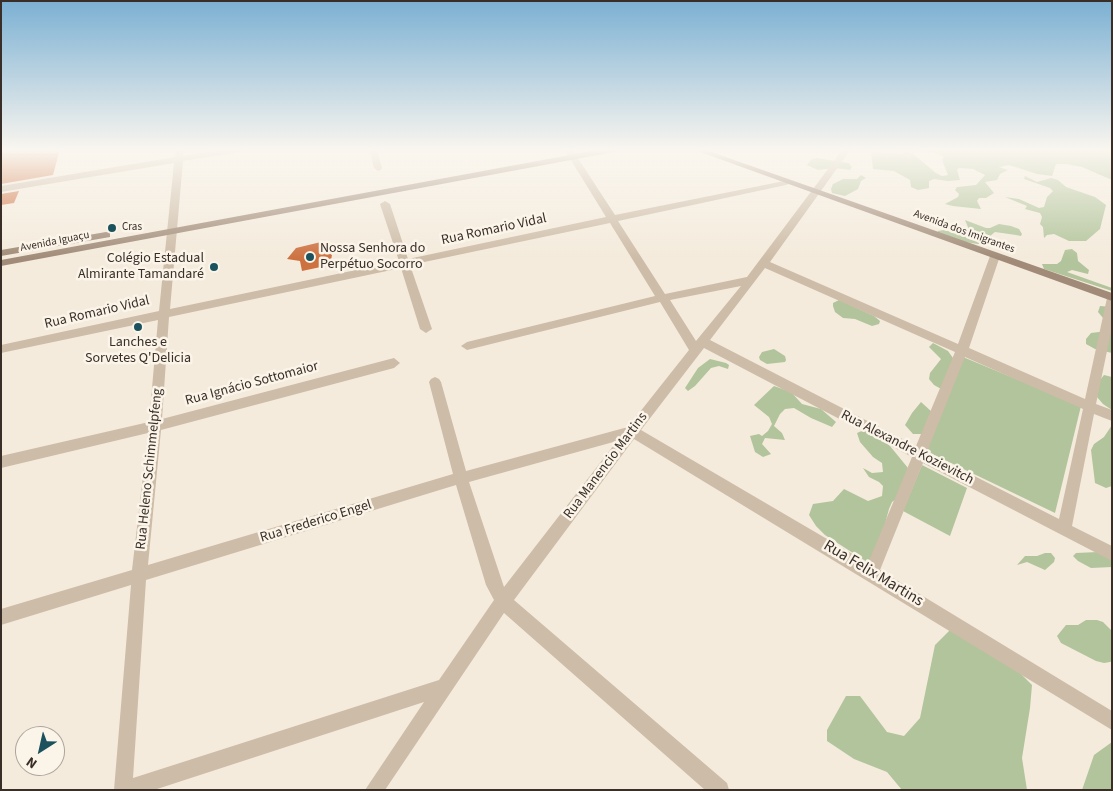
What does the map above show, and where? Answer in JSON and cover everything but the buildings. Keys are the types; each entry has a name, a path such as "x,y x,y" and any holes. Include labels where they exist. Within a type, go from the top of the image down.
{"street":[{"path":"1,189 17,186"},
{"name":"Rua Heleno Schimmelpfeng","path":"124,790 139,576 175,186"},
{"name":"Avenida Iguaçu","path":"1,263 389,186"},
{"path":"592,186 662,298 699,347"},
{"name":"Rua Romario Vidal","path":"1,349 767,186"},
{"name":"Avenida dos Imigrantes","path":"797,186 1112,297"},
{"name":"Rua Manencio Martins","path":"374,790 503,601 632,431 751,280 819,186"},
{"path":"385,204 426,329"},
{"name":"Avenida Iguaçu","path":"1,253 170,228"},
{"path":"871,573 962,350 995,256"},
{"path":"763,263 1112,416"},
{"path":"467,346 662,298 751,280"},
{"path":"1064,529 1112,297"},
{"name":"Rua Alexandre Kozievitch","path":"699,347 920,455 1112,554"},
{"name":"Rua Ignácio Sottomaior","path":"1,462 154,426 394,363"},
{"path":"435,382 461,478 494,585 503,601 720,790"},
{"name":"Rua Frederico Engel","path":"1,617 461,478 632,431"},
{"name":"Rua Felix Martins","path":"632,431 871,573 1112,721"},
{"path":"124,790 443,687"}],"green space":[{"path":"832,186 859,186 858,189 845,196 832,193"},
{"path":"929,186 929,188 918,190 911,187"},
{"path":"988,186 994,193 986,198 979,198 977,201 981,209 945,204 958,197 959,194 955,190 957,187"},
{"path":"1044,186 1065,186 1095,197 1106,205 1100,229 1086,241 1069,241 1054,234 1047,235 1044,238 1043,227 1040,224 1042,217 1040,213 1025,209 1027,206 1005,197 1019,199 1039,208 1044,207 1047,197 1053,191"},
{"path":"965,220 986,228 999,224 1011,226 1019,229 1022,234 1021,236 995,232 987,242 978,244 957,241 938,233 938,231 944,230 962,235 969,233"},
{"path":"1072,249 1077,253 1078,261 1089,270 1088,274 1072,270 1067,272 1112,288 1112,291 1044,269 1042,264 1057,264 1061,261 1065,250"},
{"path":"839,300 874,316 880,321 879,324 872,326 855,319 843,318 835,312 833,306 833,303"},
{"path":"1100,306 1112,307 1112,353 1095,349 1086,344 1086,339 1091,333 1107,331 1108,324 1098,312"},
{"path":"933,343 948,351 953,358 943,390 934,385 929,379 930,373 941,359 929,347"},
{"path":"774,349 785,356 785,362 767,364 760,360 759,357 762,352"},
{"path":"963,357 1081,406 1055,513 924,450"},
{"path":"710,359 726,363 729,365 728,369 719,366 711,368 688,391 685,388 698,368"},
{"path":"1104,375 1112,377 1112,410 1097,397 1100,380"},
{"path":"774,386 791,392 802,404 821,409 836,422 832,427 794,408 785,409 774,426 782,433 785,440 765,438 762,444 771,454 763,457 755,452 750,436 759,434 762,436 772,424 769,417 754,405"},
{"path":"921,402 932,412 927,434 913,434 905,425"},
{"path":"1112,425 1112,486 1106,488 1095,483 1091,450 1094,444 1104,437"},
{"path":"864,430 882,439 908,468 899,497 892,502 889,509 876,557 867,562 825,535 809,515 813,504 833,501 844,489 868,501 882,496 883,486 869,477 863,468 872,473 883,472 882,463 873,457 860,442 857,433"},
{"path":"922,465 967,488 950,536 903,511"},
{"path":"1112,548 1112,567 1091,568 1073,556 1076,553 1098,552"},
{"path":"1051,553 1055,558 1054,562 1045,570 1027,562 1017,565 1025,556 1037,556"},
{"path":"1086,620 1103,622 1112,631 1112,661 1104,663 1096,661 1061,643 1057,636 1066,625 1078,625"},
{"path":"950,630 1014,667 1032,685 1022,758 1027,790 902,790 887,772 854,759 827,741 827,730 846,696 860,696 887,732 904,736 920,718 935,645"},
{"path":"1112,742 1112,790 1082,790 1094,755"}],"place":[{"name":"Cras","path":"112,228"},
{"name":"Nossa Senhora do Perpétuo Socorro","path":"310,257"},
{"name":"Colégio Estadual Almirante Tamandaré","path":"214,267"},
{"name":"Lanches e Sorvetes Q'Delicia","path":"138,327"}]}
